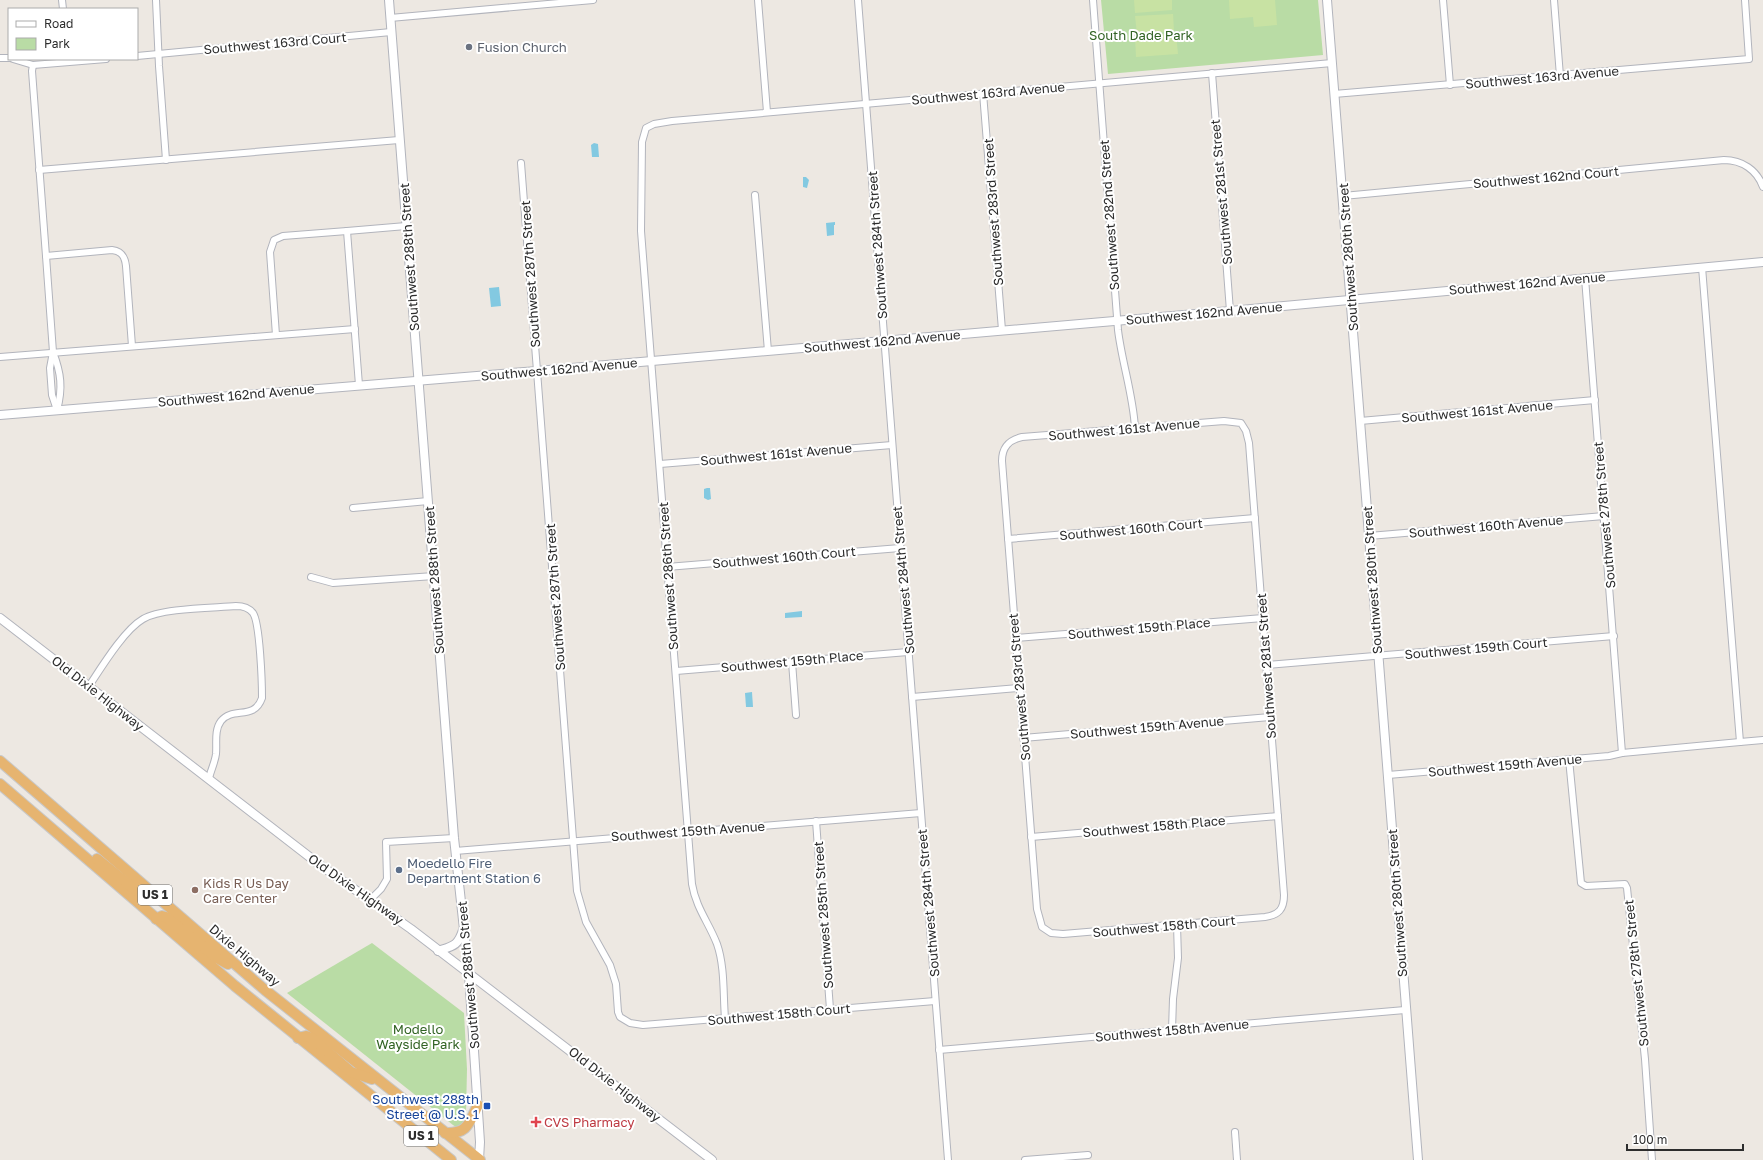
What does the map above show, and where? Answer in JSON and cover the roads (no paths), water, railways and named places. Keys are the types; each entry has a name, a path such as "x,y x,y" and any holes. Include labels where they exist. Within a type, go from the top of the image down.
{"highway":[{"name":"Dixie Highway","path":"0,761 246,974 480,1160"},
{"name":"US 1","path":"0,784 156,919 298,1038 451,1160"},
{"path":"63,838 91,854 138,892 153,894"},
{"path":"156,919 162,916 166,918 217,958 246,974"},
{"path":"298,1038 306,1036 312,1038 352,1072 381,1082"},
{"path":"445,1133 457,1133 464,1130 478,1105"}],"street":[{"path":"156,0 166,160"},
{"name":"Southwest 288th Street","path":"389,0 455,851 469,975 478,1105 480,1160"},
{"path":"390,18 593,0"},
{"path":"758,0 767,112"},
{"name":"Southwest 284th Street","path":"858,0 948,1160"},
{"name":"Southwest 282nd Street","path":"1093,0 1098,83 1117,320 1123,361 1133,402 1135,428"},
{"name":"Southwest 280th Street","path":"1327,0 1405,1010 1418,1160"},
{"path":"1443,0 1450,85"},
{"path":"1554,0 1560,76"},
{"name":"Southwest 163rd Avenue","path":"1334,94 1749,59 1745,0"},
{"name":"Southwest 163rd Court","path":"138,56 391,32"},
{"path":"16,60 33,65 86,60"},
{"name":"Southwest 163rd Avenue","path":"646,128 662,122 767,112 1332,63"},
{"path":"33,65 39,170 53,352 50,368 52,395 57,410"},
{"name":"Southwest 281st Street","path":"1212,73 1230,311"},
{"name":"Southwest 283rd Street","path":"983,93 1002,330"},
{"name":"Southwest 286th Street","path":"646,128 642,142 640,219 688,832 694,896 720,956 725,1018"},
{"path":"39,170 399,140"},
{"name":"Southwest 162nd Court","path":"1343,196 1724,160 1748,166 1759,178 1763,187"},
{"name":"Southwest 287th Street","path":"521,164 579,901 586,922 610,964 616,984 618,1012 623,1020"},
{"path":"755,196 768,350"},
{"path":"276,335 270,252 274,240 283,236 406,226"},
{"path":"347,231 360,385"},
{"path":"46,256 112,250 121,253 124,256 132,346"},
{"name":"Southwest 162nd Avenue","path":"0,415 537,371 1230,311 1763,262"},
{"path":"1702,267 1740,742"},
{"name":"Southwest 278th Street","path":"1585,278 1622,753"},
{"path":"0,357 355,329"},
{"path":"53,352 59,368 62,394 57,410"},
{"name":"Southwest 161st Avenue","path":"1360,421 1595,400"},
{"name":"Southwest 161st Avenue","path":"1008,443 1022,438 1135,428 1224,421 1241,423"},
{"name":"Southwest 281st Street","path":"1241,423 1246,431 1249,443 1284,895 1281,910"},
{"name":"Southwest 283rd Street","path":"1008,443 1003,451 1002,461 1019,688 1038,916 1042,927 1046,931"},
{"name":"Southwest 161st Avenue","path":"660,464 892,445"},
{"path":"353,508 428,501"},
{"name":"Southwest 160th Avenue","path":"1369,536 1604,516"},
{"name":"Southwest 160th Court","path":"1008,539 1255,518"},
{"name":"Southwest 160th Court","path":"667,567 900,548"},
{"path":"311,578 333,583 434,576"},
{"path":"89,686 130,630 143,619 163,612 236,606 247,608 255,617 258,631 262,698 257,707 252,711 229,715 221,721 217,730 214,762 209,778"},
{"name":"Old Dixie Highway","path":"0,618 320,865 370,900 579,1056 712,1160"},
{"name":"Southwest 159th Place","path":"1016,638 1262,618"},
{"name":"Southwest 159th Court","path":"1266,665 1614,636"},
{"name":"Southwest 159th Place","path":"676,671 908,652"},
{"path":"792,662 796,715"},
{"path":"912,697 1019,688"},
{"name":"Southwest 159th Avenue","path":"1024,738 1270,716"},
{"name":"Southwest 159th Avenue","path":"1388,775 1609,756 1622,753 1763,740"},
{"name":"Southwest 278th Street","path":"1569,759 1581,884 1586,886 1625,884 1628,888 1645,1059 1652,1160"},
{"name":"Southwest 159th Avenue","path":"455,851 573,840 921,813"},
{"name":"Southwest 158th Place","path":"1031,837 1278,816"},
{"name":"Southwest 285th Street","path":"816,821 830,1009"},
{"path":"370,900 381,889 387,879 386,842 454,838"},
{"name":"Southwest 158th Court","path":"1046,931 1063,934 1177,925 1266,917 1275,915 1281,910"},
{"path":"1172,1030 1172,1003 1178,958 1177,925"},
{"path":"438,951 455,945 460,940 464,926"},
{"name":"Southwest 158th Court","path":"623,1020 630,1024 643,1025 936,1001"},
{"name":"Southwest 158th Avenue","path":"939,1050 1405,1010"},
{"path":"1235,1132 1237,1160"},
{"path":"1025,1160 1088,1155"}],"water":[{"path":"594,143 598,144 599,157 592,157 591,145"},
{"path":"803,177 806,177 809,180 807,188 803,187"},
{"path":"835,222 834,235 827,236 826,223"},
{"path":"499,287 501,306 491,307 489,288"},
{"path":"710,488 711,499 708,500 704,498 704,489"},
{"path":"802,611 802,617 785,618 785,613"},
{"path":"752,692 753,707 746,707 745,693"}],"place":[{"name":"Fusion Church","path":"469,47"},
{"name":"Moedello Fire Department Station 6","path":"399,870"},
{"name":"Kids R Us Day Care Center","path":"195,890"},
{"name":"Southwest 288th Street @ U.S. 1","path":"487,1106"},
{"name":"CVS Pharmacy","path":"536,1122"}],"park label":[{"name":"South Dade Park","path":"1141,35"},
{"name":"Modello Wayside Park","path":"418,1036"}]}
